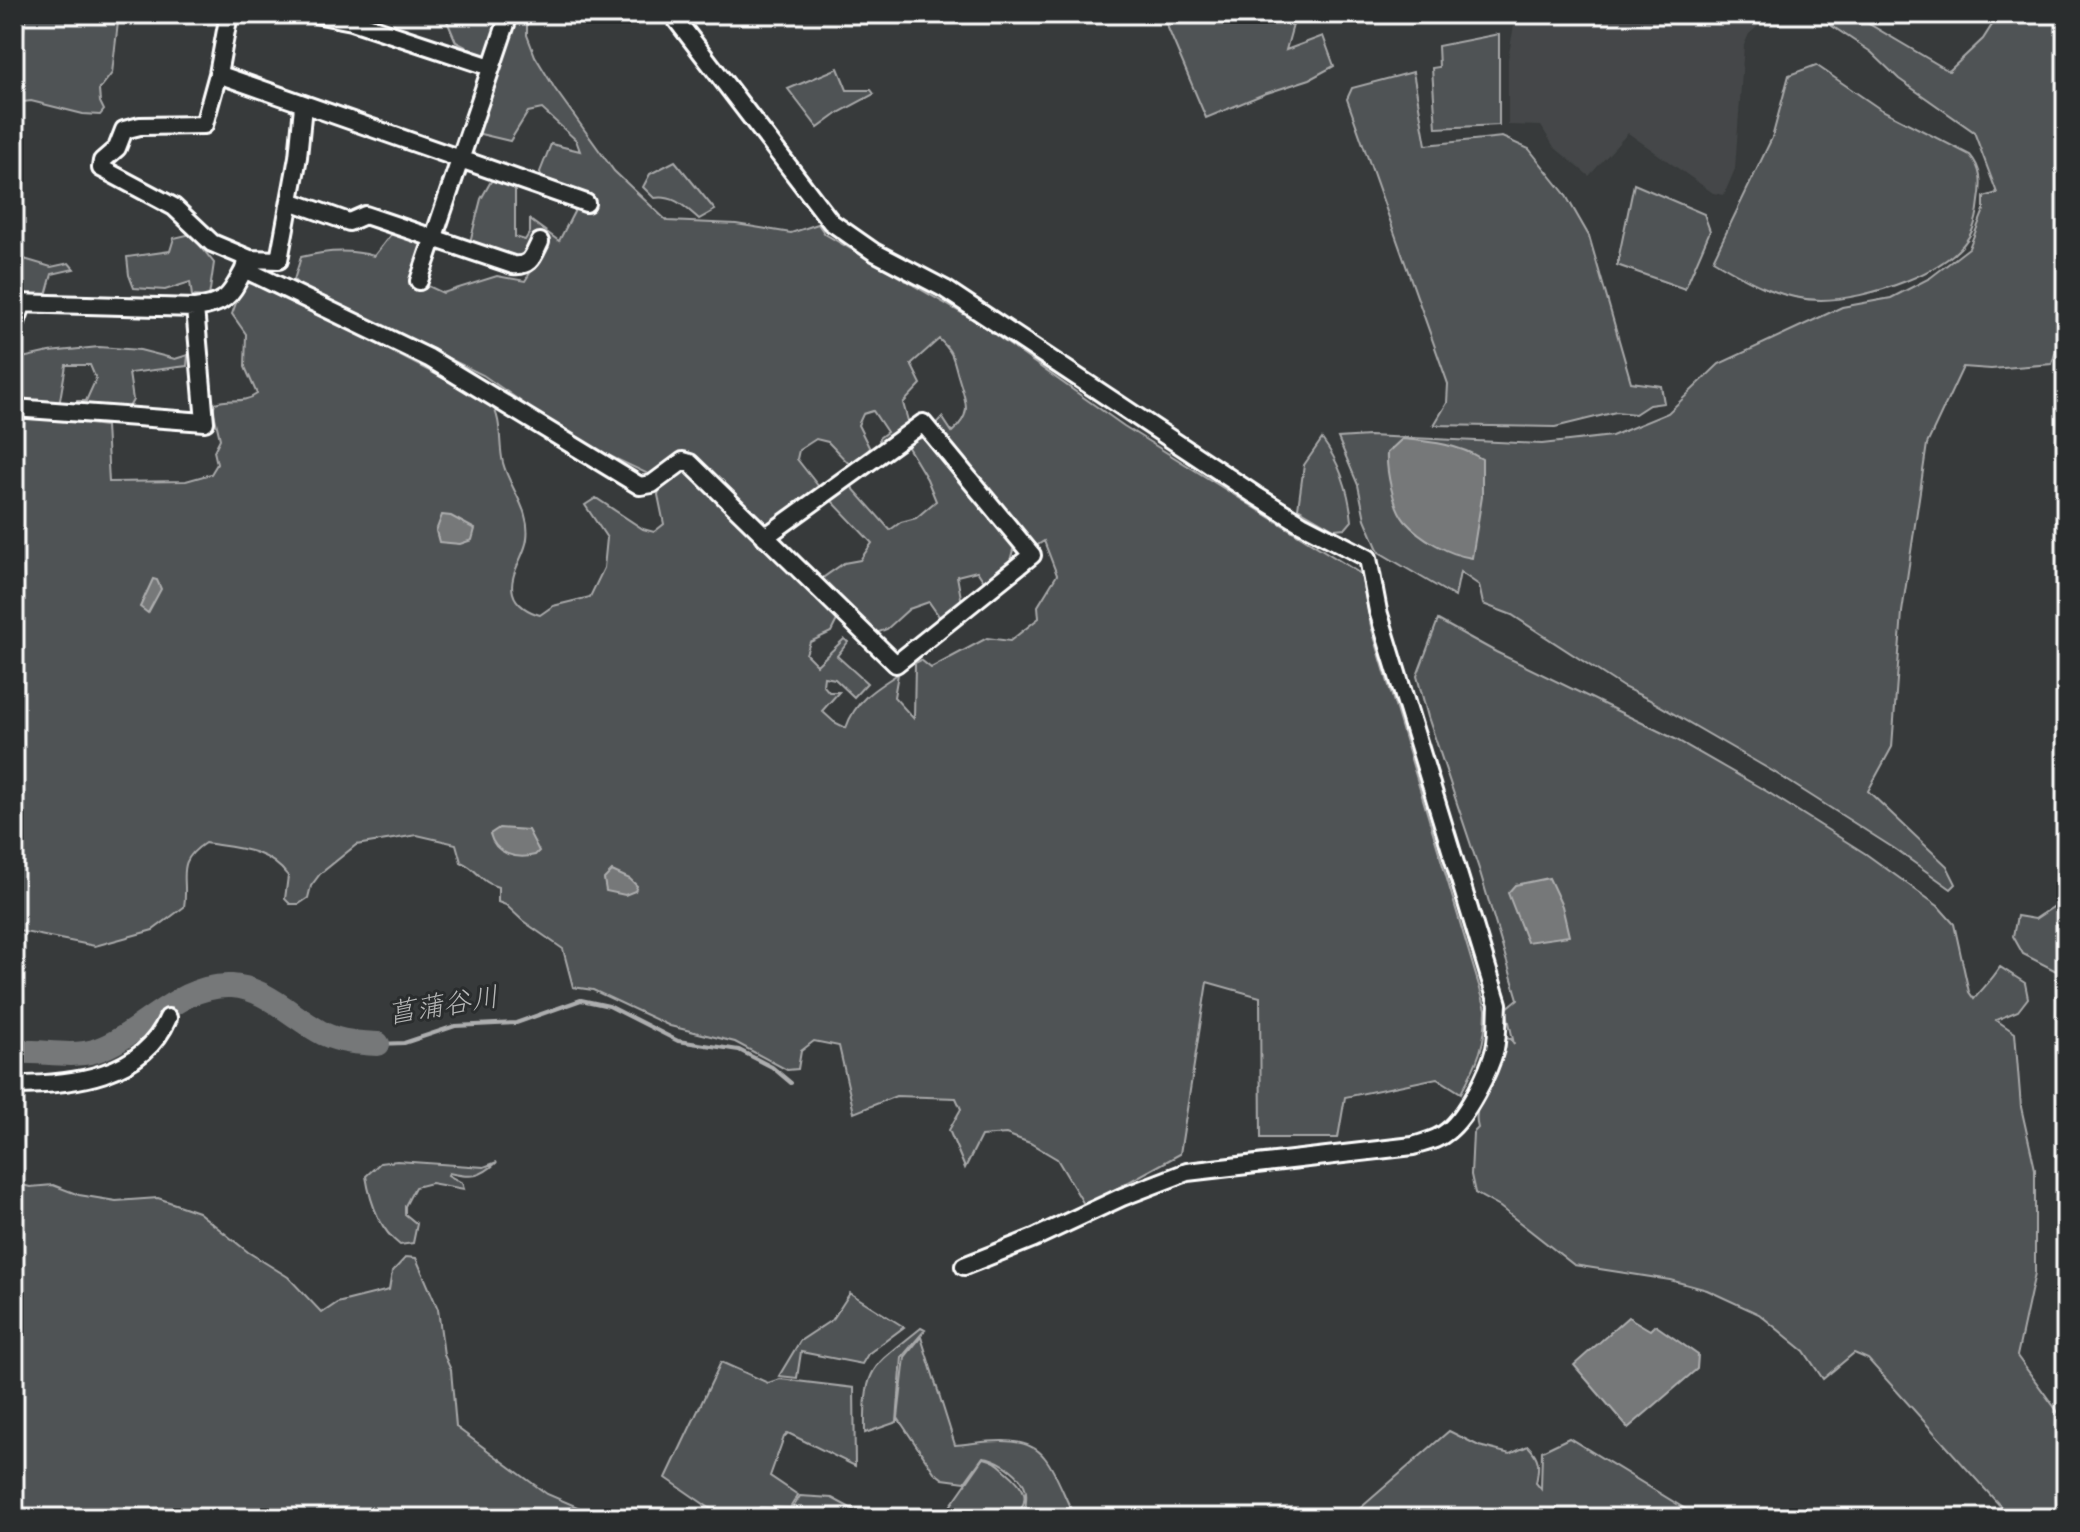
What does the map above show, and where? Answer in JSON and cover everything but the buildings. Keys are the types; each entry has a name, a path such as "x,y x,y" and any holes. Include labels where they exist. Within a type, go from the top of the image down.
{"street":[{"path":"229,14 218,74 204,125 140,126 124,130 117,148 102,161 101,168 174,207 212,243 276,284 429,358 640,486 652,484 683,461 690,463 765,537 896,664 1032,555 923,423 765,537"},
{"path":"315,14 352,21 491,67"},
{"path":"672,14 831,222 874,252 945,289 1255,495 1302,524 1368,558 1378,611 1498,1004 1495,1049 1485,1074 1457,1122 1448,1132 1433,1140 1413,1146 1187,1172 964,1266"},
{"path":"419,281 506,24"},
{"path":"218,74 586,203"},
{"path":"276,284 298,157 303,106"},
{"path":"290,201 349,222 365,215 494,260 523,266 529,263 540,242"},
{"path":"247,264 279,260"},
{"path":"14,328 18,304 195,308 219,305 228,298 247,264"},
{"path":"14,408 205,422 195,308"},
{"path":"14,1085 76,1081 115,1070 139,1056 160,1038 168,1018"}],"shaded area":[{"path":"27,14 119,14 112,73 99,90 104,110 100,115 23,102 17,98 17,64"},
{"path":"444,14 527,14 527,35 535,56 555,89 614,171 667,221 736,224 791,233 818,224 825,234 977,322 1124,426 1361,574 1371,626 1486,1009 1480,1052 1461,1093 1437,1078 1345,1097 1338,1138 1261,1138 1260,997 1207,982 1180,1154 1085,1206 1057,1159 1030,1143 1006,1134 981,1136 965,1168 949,1130 961,1109 956,1098 896,1096 854,1113 839,1046 814,1041 801,1051 798,1069 787,1070 735,1042 670,1026 593,990 573,987 563,949 498,902 498,887 461,862 456,844 417,835 356,845 320,874 311,886 308,898 299,904 290,904 285,899 288,876 271,860 240,848 205,843 195,850 186,864 184,907 153,930 95,946 14,930 14,415 106,426 109,482 186,481 211,474 217,464 214,451 220,439 213,409 215,403 246,399 257,394 245,367 246,334 232,314 240,292 248,283 264,285 491,403 499,425 506,473 526,519 527,539 512,586 517,601 527,610 540,615 553,606 590,597 604,568 607,538 585,505 596,498 643,529 654,532 664,524 658,495 661,480 576,440 483,375 294,280 301,257 338,252 374,256 395,229 426,241 411,278 443,293 497,276 525,281 539,259 522,262 469,246 481,199 494,176 515,184 515,237 525,240 530,232 530,220 559,241 577,206 544,185 540,172 551,144 580,151 576,140 542,109 528,112 510,141 476,133 489,59 456,42","holes":["939,339 951,353 965,401 963,419 952,432 942,417 924,437 906,444 936,501 916,518 901,522 890,530 851,486 831,500 872,543 860,560 844,563 817,582 871,635 887,629 909,609 929,602 941,619 962,603 957,576 977,571 987,586 1008,568 1013,550 1033,548 1044,541 1057,575 1038,606 1039,618 1010,641 987,638 931,668 921,660 915,663 914,719 894,697 898,674 860,703 846,728 822,711 839,692 829,692 823,685 824,677 835,679 854,697 867,683 837,656 848,642 844,639 817,665 806,654 810,642 831,632 837,620 756,538 839,474 819,487 797,459 799,450 816,439 828,442 852,467 872,453 858,425 863,414 873,411 887,432 879,438 880,449 910,428 903,403 921,384 911,364"]},
{"path":"1162,14 1296,14 1286,50 1323,36 1334,66 1310,79 1206,118"},
{"path":"1516,14 1751,14 1758,26 1749,34 1744,45 1735,169 1724,195 1713,193 1628,133 1589,176 1554,147 1541,126 1508,125 1508,59"},
{"path":"1814,14 1852,14 1949,71 1983,39 1999,14 2066,14 2066,316 2052,364 1991,369 1963,367 1927,444 1902,612 1892,747 1868,791 1947,866 1956,884 1951,889 1895,849 1774,772 1623,687 1512,615 1483,604 1479,585 1460,572 1455,597 1379,552 1365,519 1358,485 1338,438 1369,436 1542,444 1612,436 1668,413 1719,364 1842,307 1891,298 1930,278 1969,248 1984,210 1984,197 1997,193 1974,132 1899,79 1871,52"},
{"path":"1499,34 1499,125 1436,128 1432,68 1439,67 1438,46"},
{"path":"1816,65 1880,109 1970,155 1979,171 1981,183 1972,231 1962,246 1946,260 1906,281 1839,299 1806,299 1778,293 1713,260 1772,138 1789,75"},
{"path":"838,68 847,90 871,90 874,94 818,128 788,89"},
{"path":"1413,72 1426,145 1502,137 1529,149 1565,194 1589,236 1631,382 1661,386 1664,403 1649,405 1635,414 1616,412 1555,427 1434,425 1447,403 1448,384 1347,99 1352,88"},
{"path":"675,161 715,210 699,219 673,200 654,198 643,187 650,174"},
{"path":"1634,184 1704,214 1710,231 1685,289 1617,265"},
{"path":"191,234 214,263 209,297 192,296 190,282 165,290 134,288 127,257 170,251 174,238"},
{"path":"14,256 51,267 69,263 74,269 52,274 45,299 16,291"},
{"path":"99,347 140,350 175,359 188,355 187,366 129,373 133,400 126,413 74,409 77,401 86,401 96,379 90,365 66,365 59,406 14,401 14,354 18,359"},
{"path":"1322,439 1339,468 1349,499 1352,521 1346,528 1334,529 1298,508 1304,465"},
{"path":"1402,439 1454,447 1482,459 1482,497 1472,558 1436,545 1419,534 1401,515 1391,488 1387,453"},
{"path":"442,515 451,516 475,529 472,540 460,544 439,542 436,531"},
{"path":"153,579 157,580 161,589 148,613 140,607"},
{"path":"1438,620 1496,652 1675,739 1866,854 1938,906 1954,924 1969,992 1974,999 2000,967 2025,983 2028,998 2018,1011 1996,1020 2015,1033 2021,1107 2035,1169 2035,1273 2017,1356 2066,1423 2066,1518 2011,1518 1868,1359 1854,1353 1823,1379 1804,1351 1759,1314 1707,1290 1670,1280 1574,1265 1500,1207 1475,1193 1471,1175 1473,1133 1478,1128 1477,1110 1500,1064 1505,1038 1511,1039 1514,1044 1506,1009 1518,999 1417,676"},
{"path":"499,828 528,830 539,851 535,855 521,857 501,851 490,834"},
{"path":"612,871 630,879 637,886 635,891 625,895 606,891 604,879"},
{"path":"1549,878 1562,906 1569,936 1527,942 1508,893 1515,885"},
{"path":"2066,895 2066,976 2023,954 2013,936 2017,916 2035,919"},
{"path":"397,1161 484,1167 497,1162 475,1175 449,1173 462,1183 464,1189 431,1183 415,1187 405,1206 405,1214 417,1224 413,1243 400,1245 386,1231 377,1214 366,1176 380,1163"},
{"path":"14,1183 30,1187 53,1185 79,1195 116,1201 158,1198 198,1212 248,1252 288,1277 322,1313 337,1303 389,1290 392,1272 406,1257 416,1258 438,1309 444,1355 451,1370 456,1427 547,1494 603,1518 14,1518"},
{"path":"850,1293 904,1327 868,1354 862,1364 801,1352 797,1378 779,1376 800,1341 833,1319"},
{"path":"1628,1317 1650,1330 1655,1325 1698,1355 1697,1369 1628,1428 1574,1365"},
{"path":"921,1328 925,1330 902,1357 897,1422 865,1433 866,1394 874,1370"},
{"path":"921,1337 955,1445 1003,1441 1037,1450 1056,1476 1071,1509 1070,1518 1032,1518 1025,1510 1026,1493 1020,1478 994,1460 983,1457 965,1482 943,1479 934,1472 898,1418 905,1357"},
{"path":"721,1362 768,1383 780,1379 854,1388 855,1466 788,1433 770,1476 798,1495 790,1508 760,1507 751,1518 724,1518 666,1478"},
{"path":"1449,1431 1479,1446 1510,1454 1528,1446 1537,1459 1536,1483 1541,1489 1542,1451 1569,1438 1700,1518 1363,1518 1357,1511"},
{"path":"984,1458 998,1464 1021,1487 1025,1498 1020,1511 1014,1518 942,1518"},
{"path":"800,1496 832,1498 869,1518 760,1518 766,1510 791,1511"}],"waterway":[{"name":"菖蒲谷川","path":"14,1052 75,1054 94,1051 128,1034 177,1001 212,987 232,986 269,998 330,1037 378,1044"},
{"name":"菖蒲谷川","path":"378,1044 404,1043 455,1026 516,1023 581,1000 609,1006 678,1041 739,1050 772,1067 791,1083"}]}
